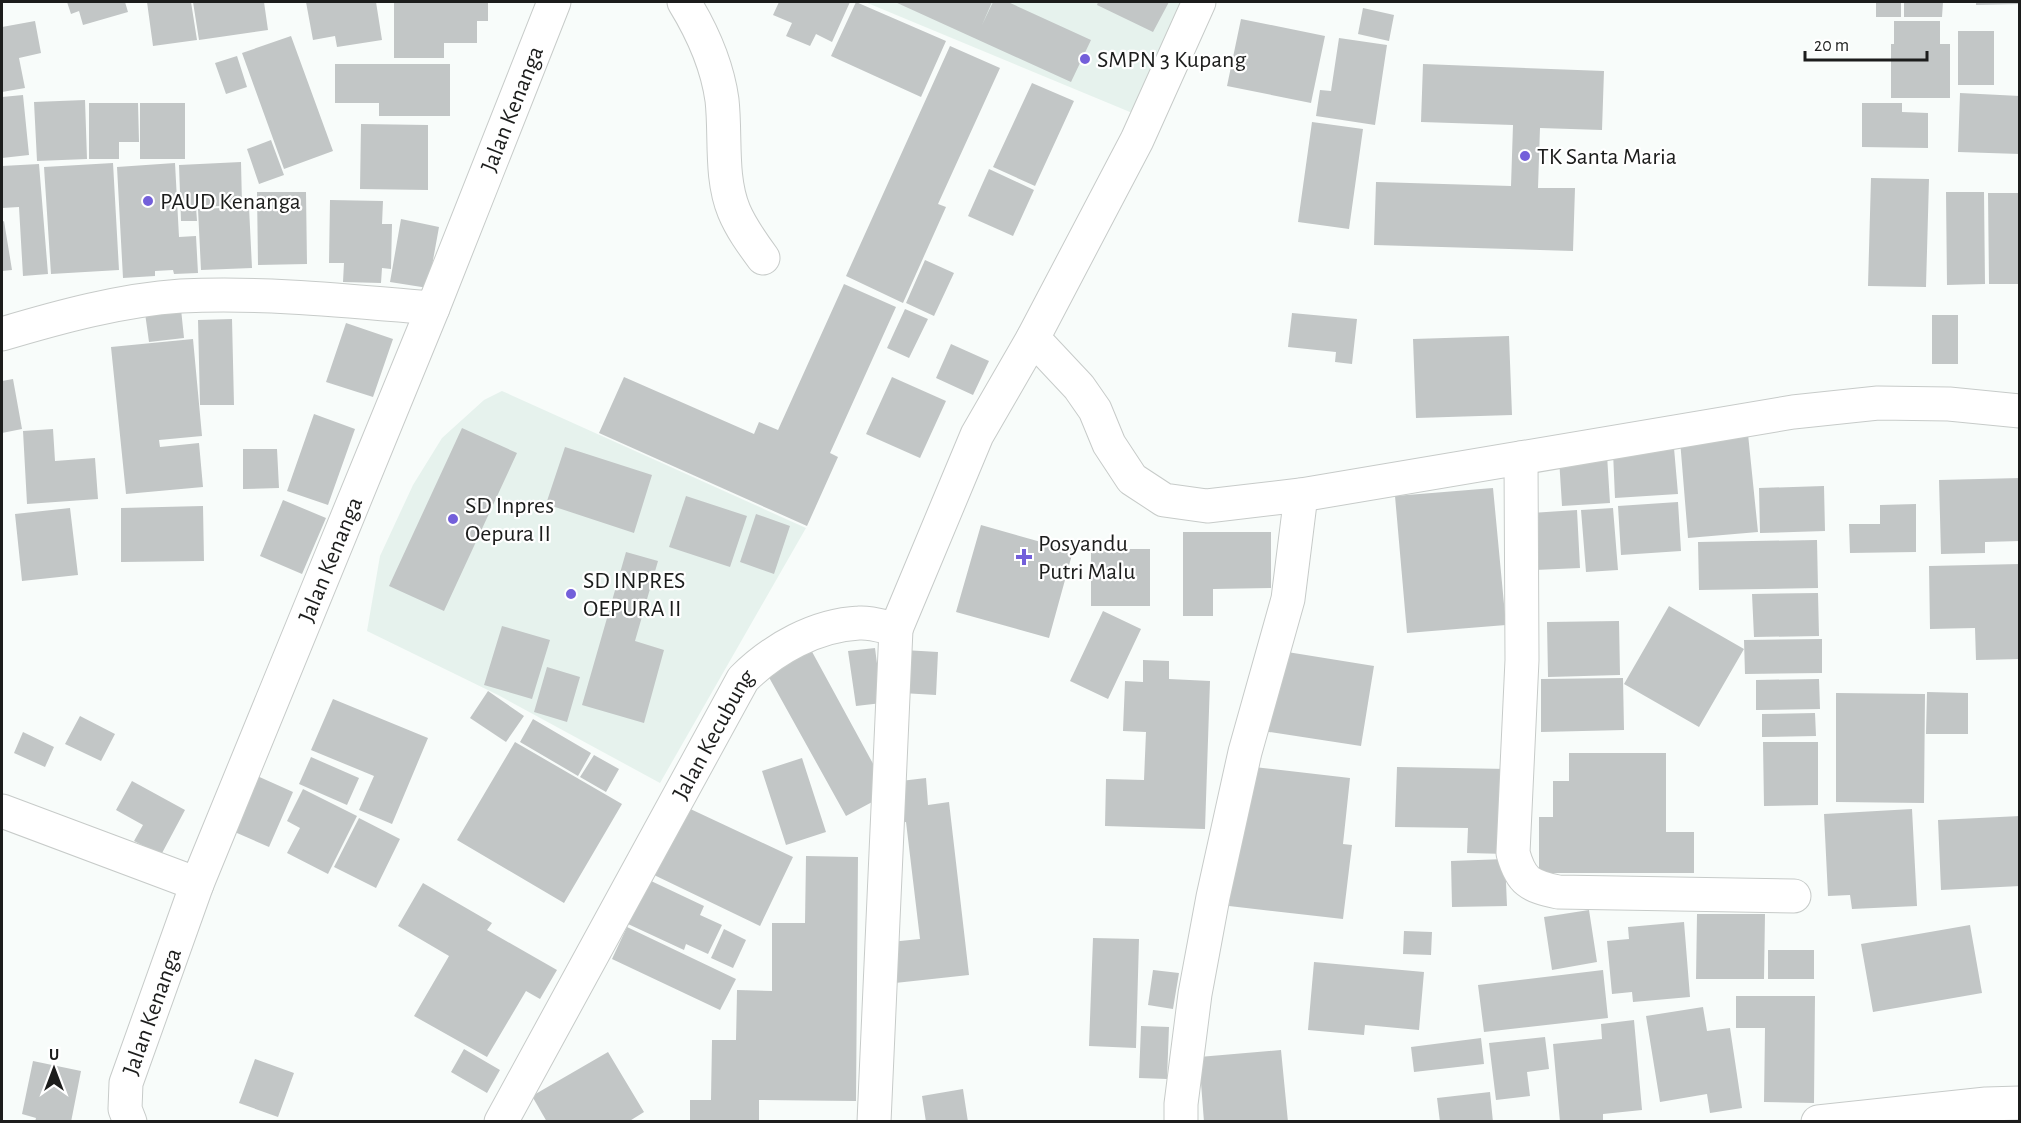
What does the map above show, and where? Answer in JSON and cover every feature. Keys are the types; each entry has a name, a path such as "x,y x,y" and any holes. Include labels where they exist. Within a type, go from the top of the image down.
{"street":[{"name":"Jalan Kenanga","path":"124,1117 126,1083 196,884 433,308 554,2"},
{"path":"684,2 700,29 714,61 722,100 727,178 733,209 745,233 763,258"},
{"path":"874,1122 896,629 977,435 1033,338 1137,140 1199,2"},
{"path":"2,334 103,307 179,297 268,295 433,308"},
{"path":"1033,338 1079,387 1095,410 1109,444 1132,479 1164,500 1207,506 1301,495 1793,412 1878,404 1949,404 2019,411"},
{"path":"1521,458 1522,660 1513,854 1518,872 1535,887 1558,892 1794,896"},
{"path":"1181,1122 1181,1104 1199,972 1245,752 1288,598 1301,495"},
{"name":"Jalan Kecubung","path":"501,1122 743,679 760,662 778,650 828,629 860,623 896,629"},
{"path":"2,811 196,884"},
{"path":"1818,1122 1986,1104 2019,1103"}],"shaded area":[{"name":"SMPN 3 Kupang","path":"865,2 1191,2 1142,117"},
{"name":"SD INPRES OEPURA II","path":"502,391 806,528 660,783 498,695 367,631 380,556 413,485 442,438 484,400"}],"building":[{"path":"67,2 125,2 128,12 83,25 79,11 71,14"},
{"path":"147,2 191,2 197,40 153,46"},
{"path":"193,2 264,2 268,30 199,40"},
{"path":"306,2 376,2 382,40 337,47 335,36 313,40"},
{"path":"394,2 488,2 488,21 477,21 477,43 444,43 444,58 394,58"},
{"path":"779,2 850,2 832,42 816,34 810,46 786,36 792,23 773,15"},
{"path":"856,2 946,41 921,97 831,56"},
{"path":"895,2 992,2 982,25 993,2 1008,2 1091,40 1071,82"},
{"path":"1098,2 1169,2 1153,32 1097,5"},
{"path":"1876,2 1901,2 1901,17 1876,17"},
{"path":"1904,2 1943,2 1942,17 1904,17"},
{"path":"1976,2 2020,2 2020,4 1976,5"},
{"path":"1363,8 1394,15 1389,41 1358,34"},
{"path":"1241,19 1325,36 1311,103 1227,86"},
{"path":"35,21 41,53 19,58 25,88 2,92 2,27"},
{"path":"1894,21 1940,21 1940,44 1950,44 1950,98 1891,98 1891,44 1894,44"},
{"path":"1958,31 1994,31 1994,85 1958,85"},
{"path":"291,36 333,151 284,169 242,53"},
{"path":"1339,38 1387,45 1375,125 1316,116 1320,90 1331,91"},
{"path":"950,46 1000,68 938,204 946,207 903,303 846,276"},
{"path":"237,56 247,87 226,94 215,63"},
{"path":"335,64 450,64 450,116 379,116 379,103 335,103"},
{"name":"TK Santa Maria","path":"1423,64 1604,71 1602,130 1540,128 1538,188 1575,188 1573,251 1374,245 1376,182 1511,186 1513,125 1421,122"},
{"path":"1032,83 1074,101 1035,186 993,167"},
{"path":"1960,93 2020,96 2020,154 1958,152"},
{"path":"23,95 29,155 2,158 2,97"},
{"path":"85,100 87,159 37,161 34,102"},
{"path":"89,103 138,103 139,142 119,142 119,159 89,159"},
{"path":"140,103 185,103 185,159 140,159"},
{"path":"1862,103 1902,103 1902,112 1928,113 1928,148 1862,147"},
{"path":"1312,122 1363,129 1349,229 1298,222"},
{"path":"361,124 428,125 428,190 360,189"},
{"path":"271,140 284,175 259,184 247,149"},
{"path":"241,162 242,205 196,207 197,221 181,221 179,165"},
{"path":"113,163 119,270 51,274 44,167"},
{"name":"PAUD Kenanga","path":"175,163 179,237 196,236 198,273 174,274 173,270 155,271 155,276 123,278 117,167"},
{"path":"39,164 48,274 23,276 19,207 2,208 2,166"},
{"path":"989,169 1034,190 1013,236 968,216"},
{"path":"1871,178 1929,179 1926,287 1868,286"},
{"path":"257,192 306,192 307,264 258,265"},
{"path":"1946,192 1984,192 1985,284 1947,285"},
{"path":"1988,193 2020,193 2020,284 1989,284"},
{"path":"330,200 383,201 382,224 392,224 391,269 382,268 381,283 343,282 344,263 329,263"},
{"path":"249,207 252,268 201,270 198,209"},
{"path":"401,219 439,227 428,288 390,282"},
{"path":"4,221 12,270 2,271 2,222"},
{"path":"925,260 954,273 934,316 906,303"},
{"path":"844,284 896,307 830,453 838,457 807,526 599,433 624,377 754,434 759,422 778,430"},
{"path":"181,309 184,338 149,342 145,313"},
{"path":"905,309 928,319 909,358 887,348"},
{"path":"1292,313 1357,319 1352,364 1335,362 1336,352 1288,347"},
{"path":"1932,315 1958,315 1958,364 1932,364"},
{"path":"232,319 234,405 200,405 198,320"},
{"path":"346,323 393,339 373,397 326,382"},
{"path":"1509,336 1512,415 1416,418 1413,339"},
{"path":"193,339 202,436 159,440 160,447 199,443 203,487 126,494 111,347"},
{"path":"951,344 989,361 973,395 936,378"},
{"path":"892,377 946,401 920,458 866,434"},
{"path":"13,379 22,429 2,433 2,381"},
{"path":"314,414 355,429 328,505 287,491"},
{"name":"SD Inpres Oepura II","path":"462,428 517,453 444,611 389,586"},
{"path":"53,429 55,461 95,458 98,499 27,504 23,431"},
{"path":"1748,434 1758,532 1688,538 1680,440"},
{"name":"SD Inpres Oepura II","path":"565,447 652,475 634,533 546,504"},
{"path":"1674,448 1678,494 1615,498 1613,452"},
{"path":"243,449 277,449 279,488 243,489"},
{"path":"1607,455 1610,503 1562,506 1559,458"},
{"path":"2020,478 2020,541 1985,542 1985,553 1941,554 1939,480"},
{"path":"1824,486 1825,531 1760,533 1759,488"},
{"path":"1493,488 1506,625 1407,633 1395,496"},
{"path":"686,496 747,516 730,567 669,547"},
{"path":"283,500 326,518 302,574 260,556"},
{"path":"1678,502 1681,551 1621,555 1618,506"},
{"path":"1916,504 1916,552 1850,553 1849,524 1880,524 1880,505"},
{"path":"203,506 204,561 121,562 121,508"},
{"path":"70,508 78,575 22,581 15,514"},
{"path":"1613,508 1618,570 1586,572 1581,510"},
{"path":"1577,510 1580,568 1535,570 1531,513"},
{"path":"756,514 790,526 774,574 740,562"},
{"path":"981,525 1073,551 1049,638 956,612"},
{"path":"1183,532 1271,532 1271,588 1213,589 1213,616 1183,616"},
{"path":"1817,540 1818,588 1699,590 1698,542"},
{"path":"1091,549 1150,549 1150,606 1091,606"},
{"name":"SD Inpres Oepura II","path":"626,552 658,561 635,641 664,650 644,723 582,705"},
{"path":"2020,564 2020,659 1976,660 1975,628 1930,629 1929,566"},
{"path":"1818,593 1819,636 1754,637 1752,594"},
{"path":"1669,606 1744,649 1699,727 1624,684"},
{"path":"1103,611 1141,629 1108,699 1070,681"},
{"path":"1619,621 1620,675 1548,677 1547,622"},
{"path":"502,626 550,640 532,699 484,685"},
{"path":"1822,639 1822,673 1745,674 1744,640"},
{"path":"810,648 889,793 846,816 766,672"},
{"path":"875,648 882,703 856,706 848,651"},
{"path":"904,650 938,652 936,695 902,693"},
{"path":"1275,650 1374,666 1361,746 1263,731"},
{"path":"1143,660 1169,661 1169,679 1210,681 1205,829 1105,826 1106,779 1144,780 1146,732 1123,731 1125,681 1143,682"},
{"path":"547,667 580,677 567,722 534,712"},
{"path":"1623,678 1624,730 1541,732 1541,679"},
{"path":"1819,679 1820,709 1756,710 1756,680"},
{"path":"488,691 524,716 506,742 470,718"},
{"path":"1927,692 1968,693 1968,734 1926,734"},
{"path":"1836,693 1925,694 1924,803 1836,802"},
{"path":"333,699 428,738 392,824 359,810 374,776 311,750"},
{"path":"1815,713 1816,736 1762,737 1762,714"},
{"path":"80,716 115,734 101,761 65,744"},
{"path":"533,719 591,753 578,776 520,742"},
{"path":"23,732 54,747 45,767 14,753"},
{"path":"515,742 622,804 564,903 457,840"},
{"path":"1763,742 1818,742 1818,805 1764,806"},
{"path":"1569,753 1666,753 1666,832 1694,832 1694,873 1539,873 1539,817 1553,817 1553,781 1569,781"},
{"path":"594,755 619,769 606,792 580,777"},
{"path":"311,757 359,778 347,805 299,784"},
{"path":"802,758 826,832 786,845 762,771"},
{"path":"1245,766 1350,778 1343,844 1352,845 1343,919 1229,906"},
{"path":"1397,767 1508,769 1507,854 1467,853 1468,828 1395,827"},
{"path":"255,775 293,792 269,847 230,830"},
{"path":"926,778 928,805 949,802 969,975 895,983 890,942 920,939 906,822 898,823 892,782"},
{"path":"132,781 185,810 161,855 134,841 143,825 116,810"},
{"path":"303,789 357,816 328,874 287,853 300,828 287,821"},
{"path":"684,806 793,857 760,926 652,874"},
{"path":"1912,809 1917,906 1852,909 1850,895 1828,896 1824,814"},
{"path":"2020,816 2020,886 1941,890 1938,820"},
{"path":"359,818 400,839 376,888 334,867"},
{"path":"806,856 858,857 856,1101 759,1100 759,1122 690,1122 690,1100 711,1100 712,1040 736,1040 737,990 772,991 772,923 805,923"},
{"path":"1505,859 1507,906 1452,907 1451,861"},
{"path":"649,880 704,906 700,915 722,925 708,954 686,944 684,950 628,924"},
{"path":"423,883 492,923 487,930 557,970 540,999 526,991 487,1057 414,1016 449,956 398,926"},
{"path":"1589,910 1597,962 1552,970 1544,917"},
{"path":"1697,914 1765,914 1764,979 1696,979"},
{"path":"1684,922 1690,997 1633,1002 1632,992 1612,994 1607,941 1629,939 1628,927"},
{"path":"1970,925 1982,993 1873,1012 1861,944"},
{"path":"627,927 736,979 720,1010 612,959"},
{"path":"724,929 746,940 733,968 711,958"},
{"path":"1404,931 1432,932 1431,955 1403,954"},
{"path":"1093,938 1139,939 1136,1048 1089,1046"},
{"path":"1768,950 1814,950 1814,979 1768,979"},
{"path":"1314,962 1424,972 1419,1030 1365,1025 1364,1035 1308,1030"},
{"path":"1153,970 1179,973 1173,1009 1148,1005"},
{"path":"1603,970 1608,1018 1484,1032 1478,985"},
{"path":"1736,996 1815,996 1814,1103 1764,1102 1765,1028 1736,1028"},
{"path":"1703,1007 1707,1031 1730,1028 1742,1108 1710,1113 1707,1094 1660,1102 1646,1016"},
{"path":"1634,1020 1642,1110 1603,1114 1603,1122 1560,1122 1553,1044 1602,1039 1601,1024"},
{"path":"1141,1026 1169,1027 1167,1079 1139,1078"},
{"path":"1545,1037 1549,1069 1527,1072 1530,1096 1496,1100 1489,1043"},
{"path":"1481,1038 1484,1064 1414,1072 1411,1047"},
{"path":"464,1049 500,1070 487,1093 451,1072"},
{"path":"1281,1050 1288,1122 1204,1122 1199,1057"},
{"path":"608,1052 644,1112 628,1122 547,1122 532,1096"},
{"path":"255,1059 294,1073 278,1117 239,1103"},
{"path":"33,1061 81,1071 71,1122 35,1122 36,1118 22,1114"},
{"path":"963,1089 968,1122 926,1122 922,1096"},
{"path":"1490,1092 1493,1122 1440,1122 1437,1098"}],"place":[{"name":"SMPN 3 Kupang","path":"1085,59"},
{"name":"TK Santa Maria","path":"1525,156"},
{"name":"PAUD Kenanga","path":"148,201"},
{"name":"SD Inpres Oepura II","path":"453,519"},
{"name":"Posyandu Putri Malu","path":"1024,557"},
{"name":"SD INPRES OEPURA II","path":"571,594"}]}
